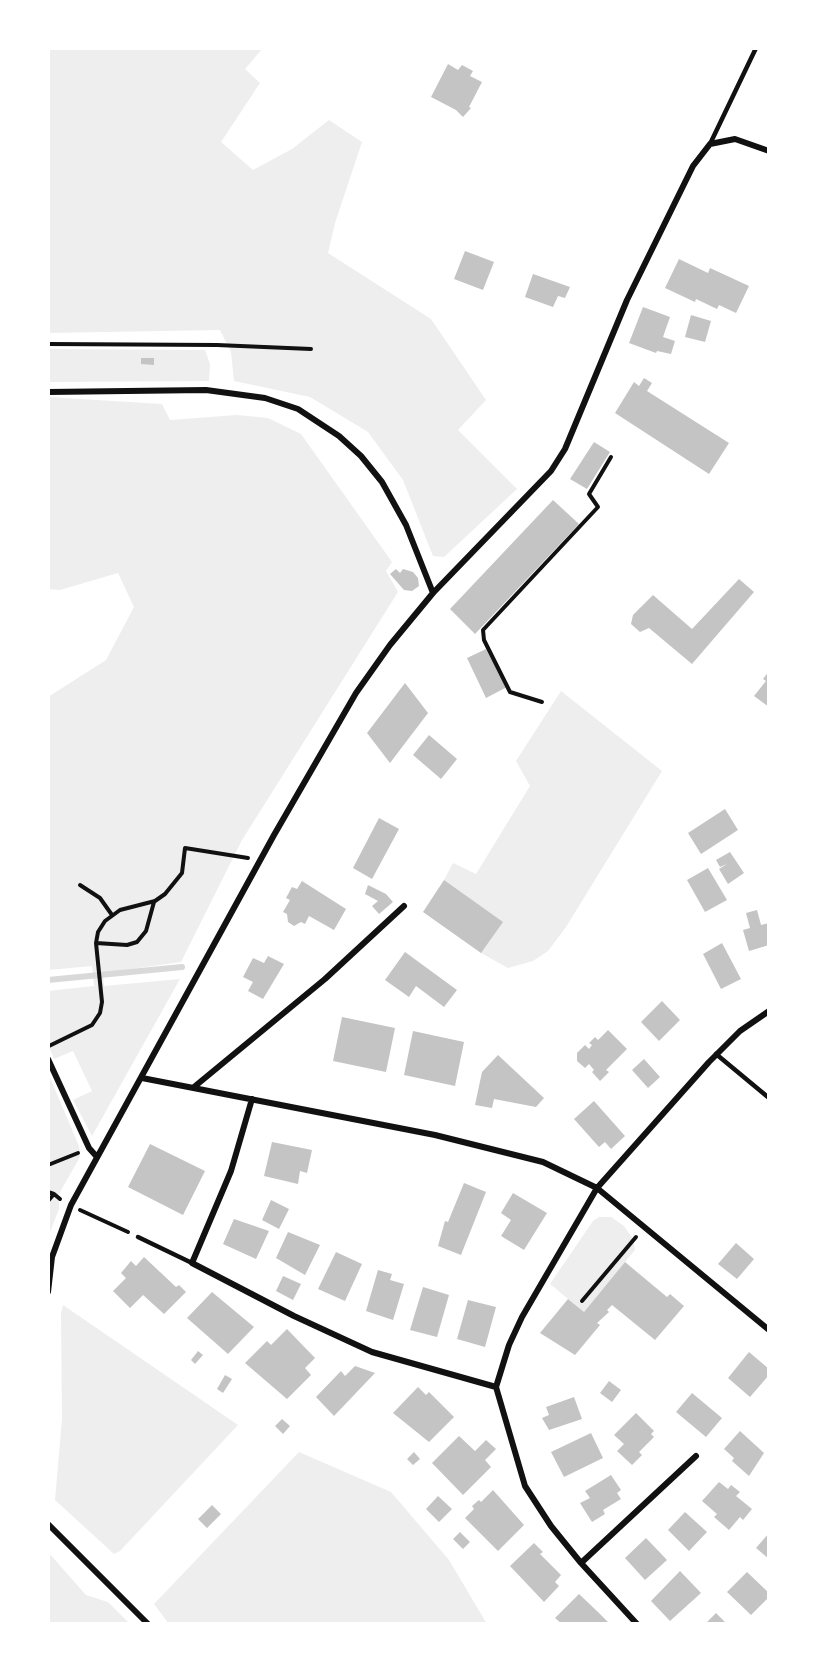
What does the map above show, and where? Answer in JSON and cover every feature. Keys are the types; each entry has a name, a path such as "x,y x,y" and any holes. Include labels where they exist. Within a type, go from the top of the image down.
{"street":[{"path":"48,1293 52,1257 63,1221 261,860 356,693 390,645 433,593 551,471 565,449 637,278 693,166 710,144 735,139 769,151"},
{"path":"48,392 206,390 265,398 298,409 339,436 377,475 406,525 433,593"},
{"path":"194,1087 325,979 404,906"},
{"path":"638,1624 581,1563 551,1526 525,1486 496,1387 508,1345 522,1317 597,1188 716,1054 740,1031 769,1011"},
{"path":"48,1059 89,1148 97,1157"},
{"path":"142,1078 435,1135 543,1162 597,1188 769,1330"},
{"path":"252,1099 231,1171 192,1263 294,1316 372,1352 496,1387"},
{"path":"581,1563 696,1456"},
{"path":"48,1524 148,1624"}],"lane":[{"path":"710,144 756,48"},
{"path":"716,1054 769,1098"},
{"path":"138,1237 192,1263"}],"path":[{"path":"48,344 217,345 311,349"},
{"path":"542,702 510,692 484,640 483,630 598,507 589,494 611,457"},
{"path":"48,1046 92,1025 100,1013 96,943 100,928 112,915 155,901 177,882 185,860 185,848 261,860"},
{"path":"80,885 100,898 112,915"},
{"path":"96,943 127,945 137,942 145,934 155,901"},
{"path":"48,1165 89,1148"},
{"path":"48,1192 54,1194"},
{"path":"89,1215 138,1237"},
{"path":"582,1301 644,1227"}],"shaded area":[{"path":"48,48 263,48 245,69 260,83 221,142 253,170 292,149 329,120 362,142 335,223 328,253 431,319 486,400 458,430 517,489 444,557 433,556 403,480 368,432 310,397 234,381 231,352 220,330 48,333"},
{"path":"48,349 205,350 210,364 209,381 48,382"},
{"path":"48,397 162,404 170,420 237,415 268,418 301,434 392,562 386,571 398,592 242,840 181,962 103,973 104,986 180,979 92,1136 73,1100 92,1091 73,1051 54,1059 48,1044 48,991 94,986 92,966 48,970 48,697 106,660 134,607 118,573 60,590 48,589"},
{"path":"561,691 662,771 566,927 548,951 533,961 508,968 481,953 444,880 453,863 476,874 530,786 516,761"},
{"path":"48,1073 79,1146 80,1157 59,1194 59,1209 48,1237"},
{"path":"599,1217 611,1217 624,1226 633,1239 635,1250 584,1312 550,1284 593,1221"},
{"path":"63,1305 238,1425 120,1551 114,1554 55,1500 62,1419 61,1314"},
{"path":"299,1452 391,1492 449,1560 487,1624 169,1624 154,1604"},
{"path":"48,1552 86,1595 108,1602 130,1624 48,1624"}],"building":[{"path":"448,64 458,70 462,65 473,71 470,76 482,82 469,107 471,108 463,117 456,110 431,97"},
{"path":"465,251 494,262 483,290 454,279"},
{"path":"679,259 708,273 710,268 749,286 736,313 719,305 717,309 696,299 695,302 665,288"},
{"path":"533,274 570,287 565,298 558,296 553,307 525,297"},
{"path":"643,307 670,317 663,337 675,341 671,354 657,351 656,353 629,343"},
{"path":"691,315 711,321 705,342 685,337"},
{"path":"141,358 154,358 154,365 141,364"},
{"path":"644,378 652,383 647,391 729,443 709,474 615,413 634,382 639,386"},
{"path":"594,442 610,452 587,489 570,479"},
{"path":"553,500 579,524 475,634 450,609"},
{"path":"396,569 400,573 403,569 413,572 418,578 419,586 412,591 404,590 390,574"},
{"path":"739,579 754,592 692,664 649,628 640,632 631,624 633,615 653,595 692,629"},
{"path":"486,649 507,687 486,698 467,658"},
{"path":"769,671 769,707 754,696 766,681 763,679"},
{"path":"405,683 428,713 390,763 367,733"},
{"path":"429,735 457,759 441,779 413,755"},
{"path":"725,809 738,830 701,854 688,833"},
{"path":"379,818 399,829 372,879 353,868"},
{"path":"730,852 744,873 728,884 719,869 727,864 720,867 716,860"},
{"path":"708,868 727,900 705,912 687,880"},
{"path":"444,880 503,922 481,953 423,912"},
{"path":"302,881 346,909 334,930 309,916 305,924 301,922 294,926 288,922 287,914 283,912 290,900 286,898 292,887 297,889"},
{"path":"368,885 386,894 393,902 379,914 372,906 378,901 365,894"},
{"path":"757,910 761,925 769,923 769,945 749,951 743,930 750,928 746,913"},
{"path":"722,943 741,979 721,989 703,954"},
{"path":"405,952 457,990 444,1007 416,986 409,997 385,980"},
{"path":"268,956 284,964 263,999 248,991 253,982 243,977 253,958 264,963"},
{"path":"662,1001 680,1020 659,1041 641,1022"},
{"path":"342,1017 395,1028 386,1072 333,1061"},
{"path":"608,1030 627,1049 606,1070 609,1072 600,1081 592,1072 594,1070 589,1064 585,1068 577,1061 577,1053 585,1045 589,1049 592,1045 589,1043 595,1037 598,1040"},
{"path":"413,1031 464,1042 455,1086 404,1075"},
{"path":"498,1055 544,1098 536,1107 494,1099 492,1108 475,1105 482,1072"},
{"path":"644,1059 660,1077 648,1088 632,1070"},
{"path":"594,1101 625,1136 611,1149 605,1142 599,1147 574,1119"},
{"path":"272,1142 312,1150 307,1173 300,1171 298,1184 264,1176"},
{"path":"150,1144 205,1171 183,1215 128,1187"},
{"path":"464,1183 486,1192 461,1255 438,1246 445,1221 448,1222"},
{"path":"513,1193 547,1213 524,1250 501,1236 511,1220 501,1213"},
{"path":"271,1200 289,1209 279,1229 262,1220"},
{"path":"234,1219 269,1231 256,1259 223,1244"},
{"path":"288,1232 320,1245 305,1275 276,1258"},
{"path":"736,1243 754,1259 737,1279 718,1264"},
{"path":"336,1252 362,1264 345,1301 318,1289"},
{"path":"144,1257 176,1287 179,1285 186,1292 164,1314 143,1295 130,1308 113,1291 126,1278 121,1273 131,1261 136,1266"},
{"path":"625,1262 667,1297 670,1294 684,1306 655,1340 612,1305 607,1310 609,1312 597,1323 600,1325 575,1355 540,1333 568,1299 584,1312"},
{"path":"378,1270 392,1274 390,1280 404,1284 393,1320 366,1311"},
{"path":"283,1276 301,1284 293,1300 276,1291"},
{"path":"423,1287 449,1295 437,1337 410,1330"},
{"path":"212,1292 254,1327 228,1354 187,1318"},
{"path":"468,1300 496,1307 485,1347 457,1339"},
{"path":"287,1329 315,1358 305,1368 311,1375 287,1399 245,1363 267,1341 271,1345"},
{"path":"198,1351 203,1355 195,1364 191,1360"},
{"path":"749,1352 769,1369 769,1375 750,1397 728,1378"},
{"path":"355,1366 375,1373 334,1416 316,1397 341,1371 345,1376"},
{"path":"225,1375 232,1379 223,1393 217,1389"},
{"path":"609,1381 621,1390 612,1402 600,1393"},
{"path":"418,1387 426,1395 429,1392 454,1417 429,1442 393,1413"},
{"path":"692,1393 722,1418 706,1437 676,1412"},
{"path":"574,1397 582,1419 549,1430 542,1418 549,1415 546,1407"},
{"path":"636,1413 654,1431 651,1434 654,1437 639,1452 642,1455 632,1465 617,1451 624,1444 614,1435"},
{"path":"282,1419 290,1426 283,1434 275,1426"},
{"path":"740,1431 764,1453 749,1476 732,1461 734,1458 724,1449"},
{"path":"591,1433 603,1458 564,1477 551,1452"},
{"path":"459,1436 475,1451 486,1440 496,1449 485,1460 491,1467 463,1495 432,1463"},
{"path":"414,1452 420,1459 413,1465 407,1459"},
{"path":"611,1475 621,1490 617,1493 621,1499 603,1510 605,1514 592,1522 580,1503 590,1498 585,1491"},
{"path":"719,1482 728,1489 731,1485 740,1492 736,1496 752,1509 743,1520 740,1517 729,1530 714,1517 717,1514 702,1501"},
{"path":"493,1490 524,1525 498,1551 465,1518 474,1509 472,1506 479,1500 481,1502"},
{"path":"438,1496 452,1509 439,1522 426,1509"},
{"path":"212,1505 221,1514 207,1528 198,1519"},
{"path":"685,1512 707,1532 689,1551 668,1530"},
{"path":"460,1532 470,1542 463,1549 453,1539"},
{"path":"769,1533 769,1559 756,1548"},
{"path":"646,1538 667,1560 645,1580 625,1558"},
{"path":"534,1543 543,1552 540,1554 561,1575 555,1582 559,1586 544,1602 510,1566"},
{"path":"680,1571 701,1593 670,1621 651,1601"},
{"path":"747,1572 769,1593 769,1597 751,1615 727,1592"},
{"path":"579,1594 610,1624 562,1624 555,1618"},
{"path":"716,1613 727,1624 705,1624"}],"waterway":[{"path":"48,980 182,967"}]}
